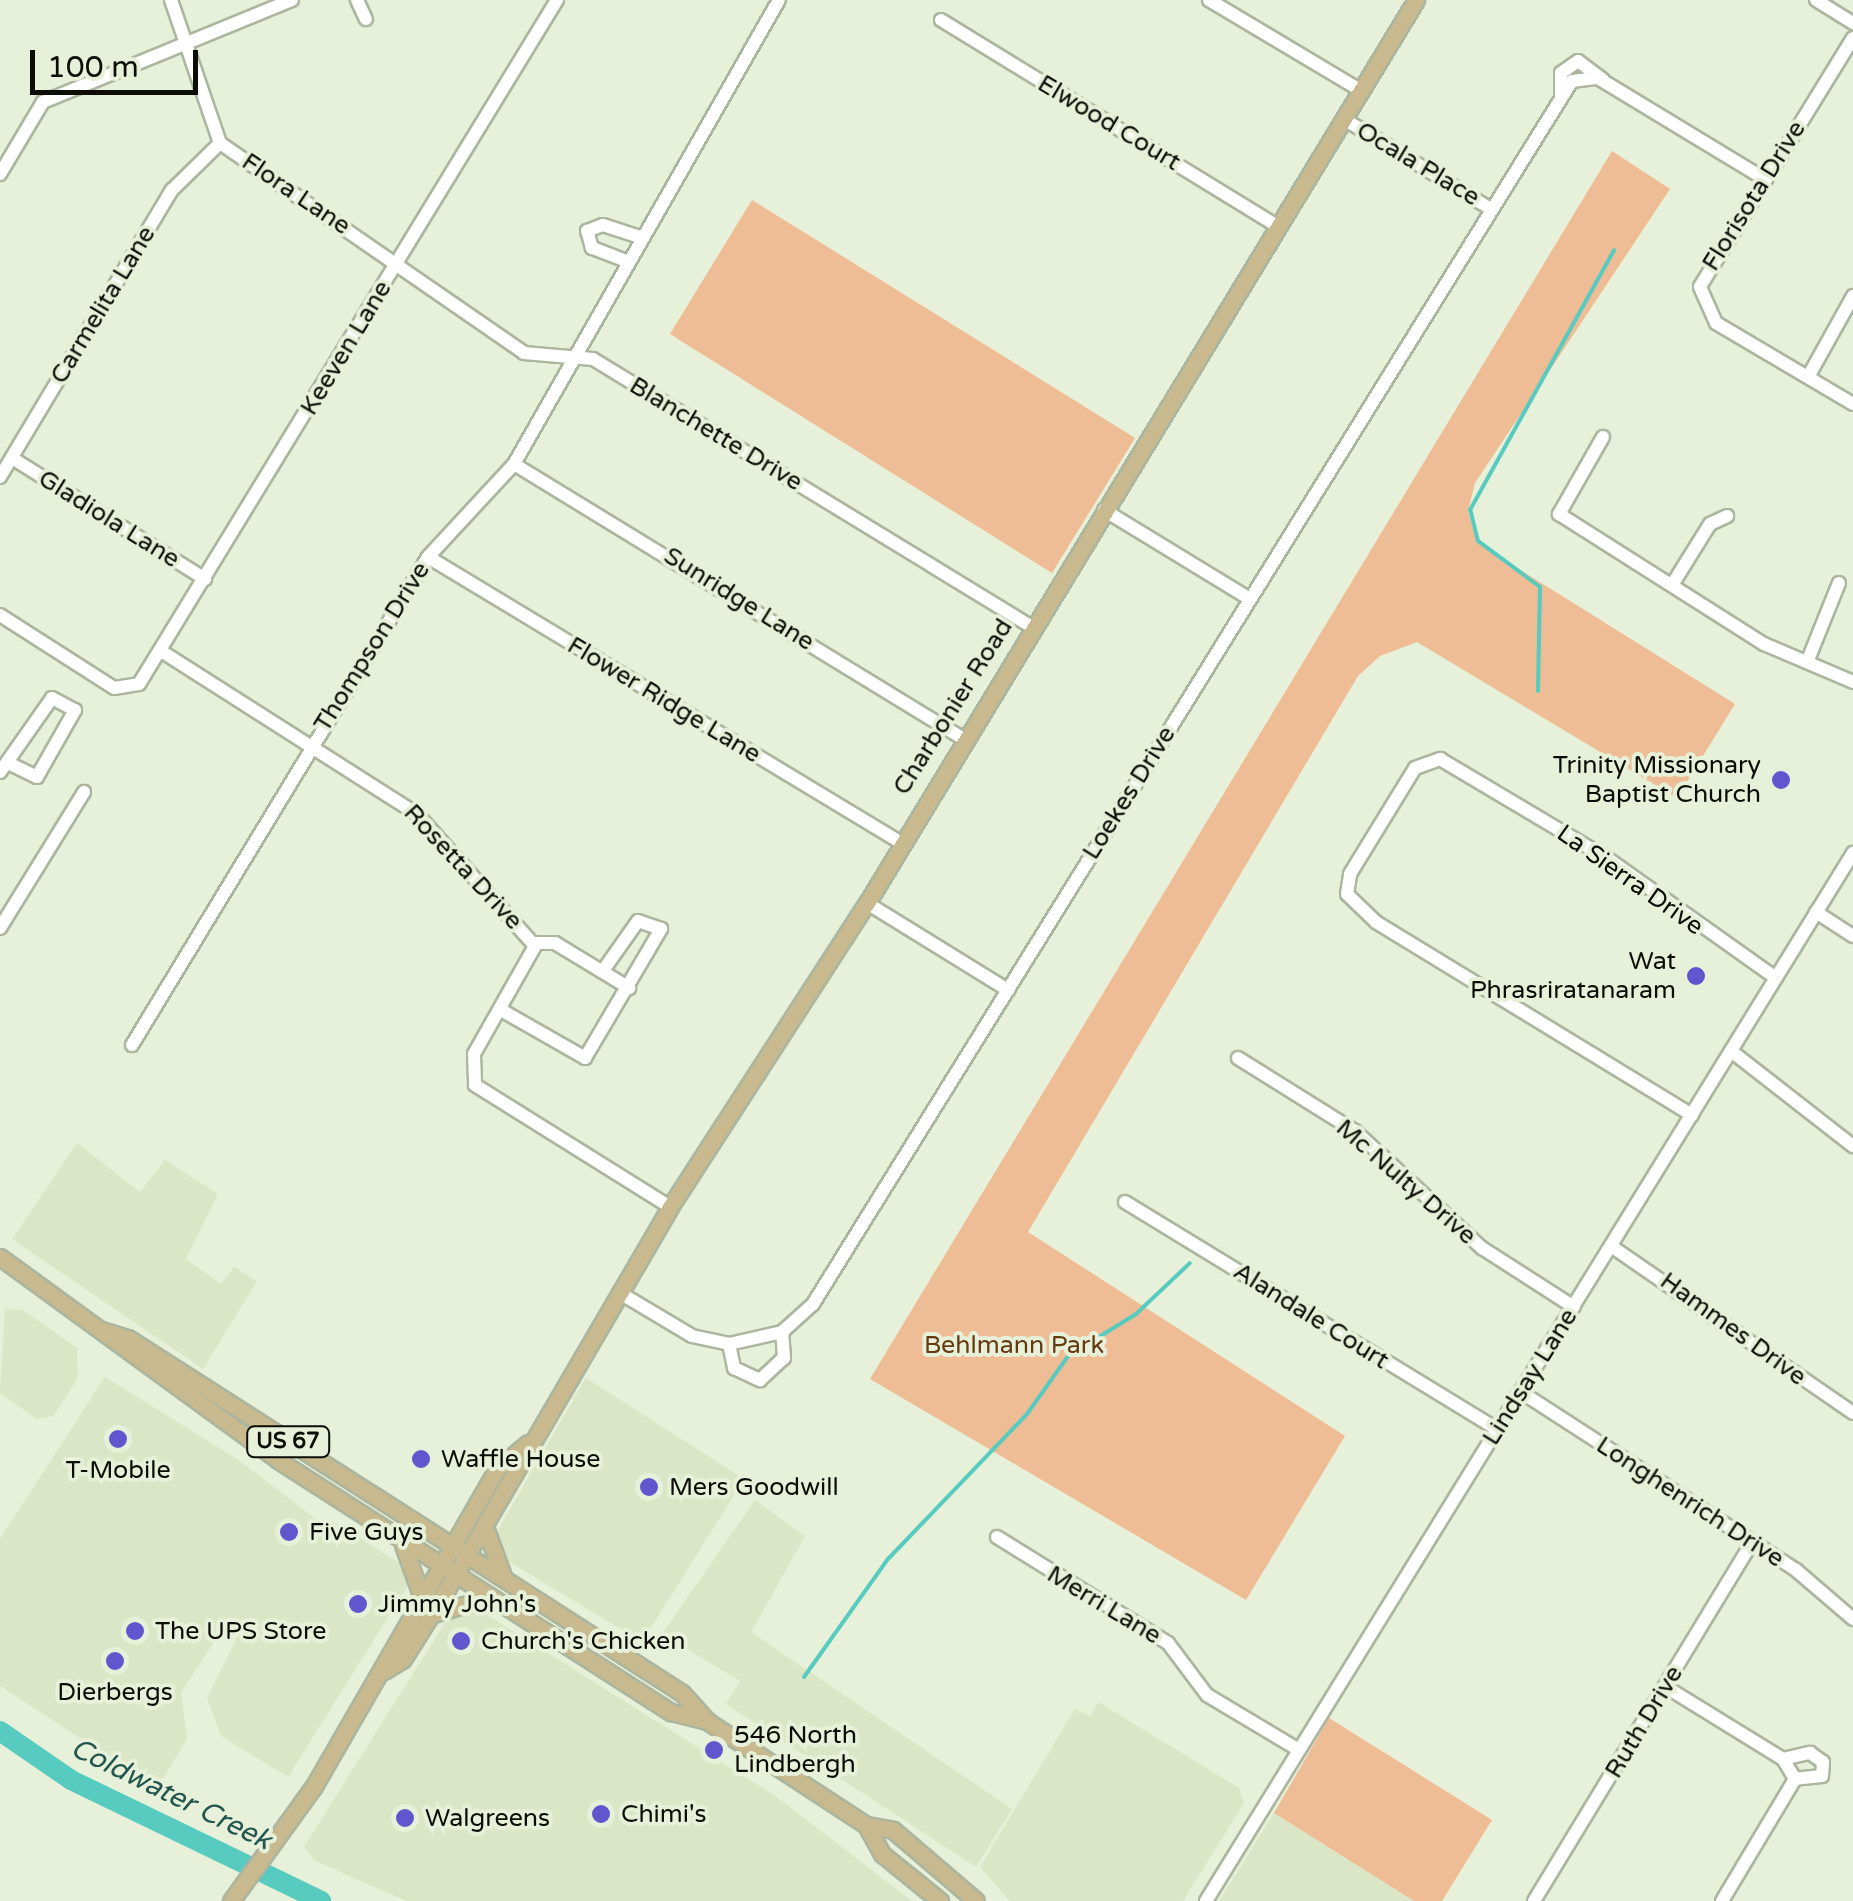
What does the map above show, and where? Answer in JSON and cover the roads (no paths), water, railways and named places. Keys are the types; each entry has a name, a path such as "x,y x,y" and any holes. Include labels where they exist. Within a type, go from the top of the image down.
{"main road":[{"name":"Charbonier Road","path":"384,1671 403,1659 456,1574 670,1208 867,903 962,738 1416,0"},
{"name":"US 67","path":"2,1263 101,1330 130,1359 398,1537 671,1712 707,1721"},
{"name":"US 67","path":"101,1330 128,1338 682,1693 707,1721 866,1824 894,1830 976,1901"},
{"name":"Charbonier Road","path":"384,1671 386,1648 496,1469 531,1440"},
{"path":"484,1527 505,1580"},
{"path":"398,1537 420,1592"},
{"path":"430,1616 494,1597"},
{"path":"230,1901 272,1845 384,1671"},
{"name":"US 67","path":"866,1824 882,1854 940,1901"}],"street":[{"name":"Flora Lane","path":"171,0 182,46 220,143 394,266"},
{"path":"0,174 43,102 292,0"},
{"path":"357,0 366,19"},
{"name":"Keeven Lane","path":"0,615 129,692 161,651 558,0"},
{"name":"Thompson Drive","path":"132,1045 309,747 428,557 514,464 577,361 639,237 779,0"},
{"path":"1209,0 1360,90"},
{"path":"1816,0 1853,23"},
{"name":"Elwood Court","path":"941,20 1277,226"},
{"name":"Florisota Drive","path":"1853,38 1702,275 1702,306 1853,404"},
{"name":"Loekes Drive","path":"782,1332 813,1304 1491,208 1578,76 1604,82 1765,180"},
{"name":"Ocala Place","path":"1344,119 1491,208"},
{"name":"Carmelita Lane","path":"0,477 172,190 220,143"},
{"path":"628,262 592,248 587,231 602,225 639,237"},
{"name":"Blanchette Drive","path":"394,266 524,352 593,360 1032,627"},
{"path":"1808,377 1853,296"},
{"path":"1603,438 1559,514 1764,644 1853,682"},
{"name":"Gladiola Lane","path":"12,458 205,579"},
{"name":"Sunridge Lane","path":"514,464 962,738"},
{"path":"1104,510 1250,599"},
{"path":"1672,585 1710,524 1728,516"},
{"name":"Flower Ridge Lane","path":"428,557 900,842"},
{"path":"1808,660 1839,583"},
{"name":"Rosetta Drive","path":"161,651 417,814 534,943 533,961 474,1054 474,1085 670,1208"},
{"path":"52,698 75,710 37,777 5,768 52,698"},
{"name":"La Sierra Drive","path":"1692,1115 1376,922 1347,894 1409,778 1430,760 1450,762 1608,858 1776,978"},
{"path":"0,928 84,792"},
{"name":"Lindsay Lane","path":"1206,1901 1853,852"},
{"path":"867,903 1008,990"},
{"path":"1816,912 1853,936"},
{"path":"502,1010 584,1058 663,933 655,922 638,922 602,972"},
{"path":"534,943 555,943 628,988"},
{"path":"1731,1051 1853,1146"},
{"name":"Mc Nulty Drive","path":"1238,1058 1355,1131 1482,1248 1574,1307"},
{"name":"Alandale Court","path":"1125,1202 1498,1430"},
{"name":"Hammes Drive","path":"1612,1246 1853,1413"},
{"path":"620,1293 692,1336 729,1344 782,1332 784,1358 760,1380 734,1368 729,1344"},
{"name":"Longhenrich Drive","path":"1521,1392 1752,1542 1853,1619"},
{"name":"Merri Lane","path":"997,1537 1168,1643 1208,1695 1299,1750"},
{"name":"Ruth Drive","path":"1534,1901 1752,1542"},
{"path":"1666,1686 1783,1759 1794,1779"},
{"path":"1783,1759 1810,1753 1823,1762 1822,1776 1794,1779"},
{"path":"1722,1901 1794,1779"}],"waterway":[{"path":"1538,691 1540,587 1478,541 1470,510 1614,250"},
{"path":"804,1677 888,1559 1027,1414 1068,1356 1136,1314 1190,1263"},
{"name":"Coldwater Creek","path":"0,1731 71,1780 321,1901"}],"place":[{"name":"Trinity Missionary Baptist Church","path":"1781,780"},
{"name":"Wat Phrasriratanaram","path":"1696,976"},
{"name":"T-Mobile","path":"118,1439"},
{"name":"Waffle House","path":"421,1459"},
{"name":"Mers Goodwill","path":"649,1487"},
{"name":"Five Guys","path":"289,1532"},
{"name":"Jimmy John's","path":"358,1604"},
{"name":"The UPS Store","path":"135,1631"},
{"name":"Church's Chicken","path":"461,1641"},
{"name":"Dierbergs","path":"115,1661"},
{"name":"546 North Lindbergh","path":"714,1750"},
{"name":"Chimi's","path":"601,1814"},
{"name":"Walgreens","path":"405,1818"}],"park label":[{"name":"Behlmann Park","path":"1014,1345"}]}
